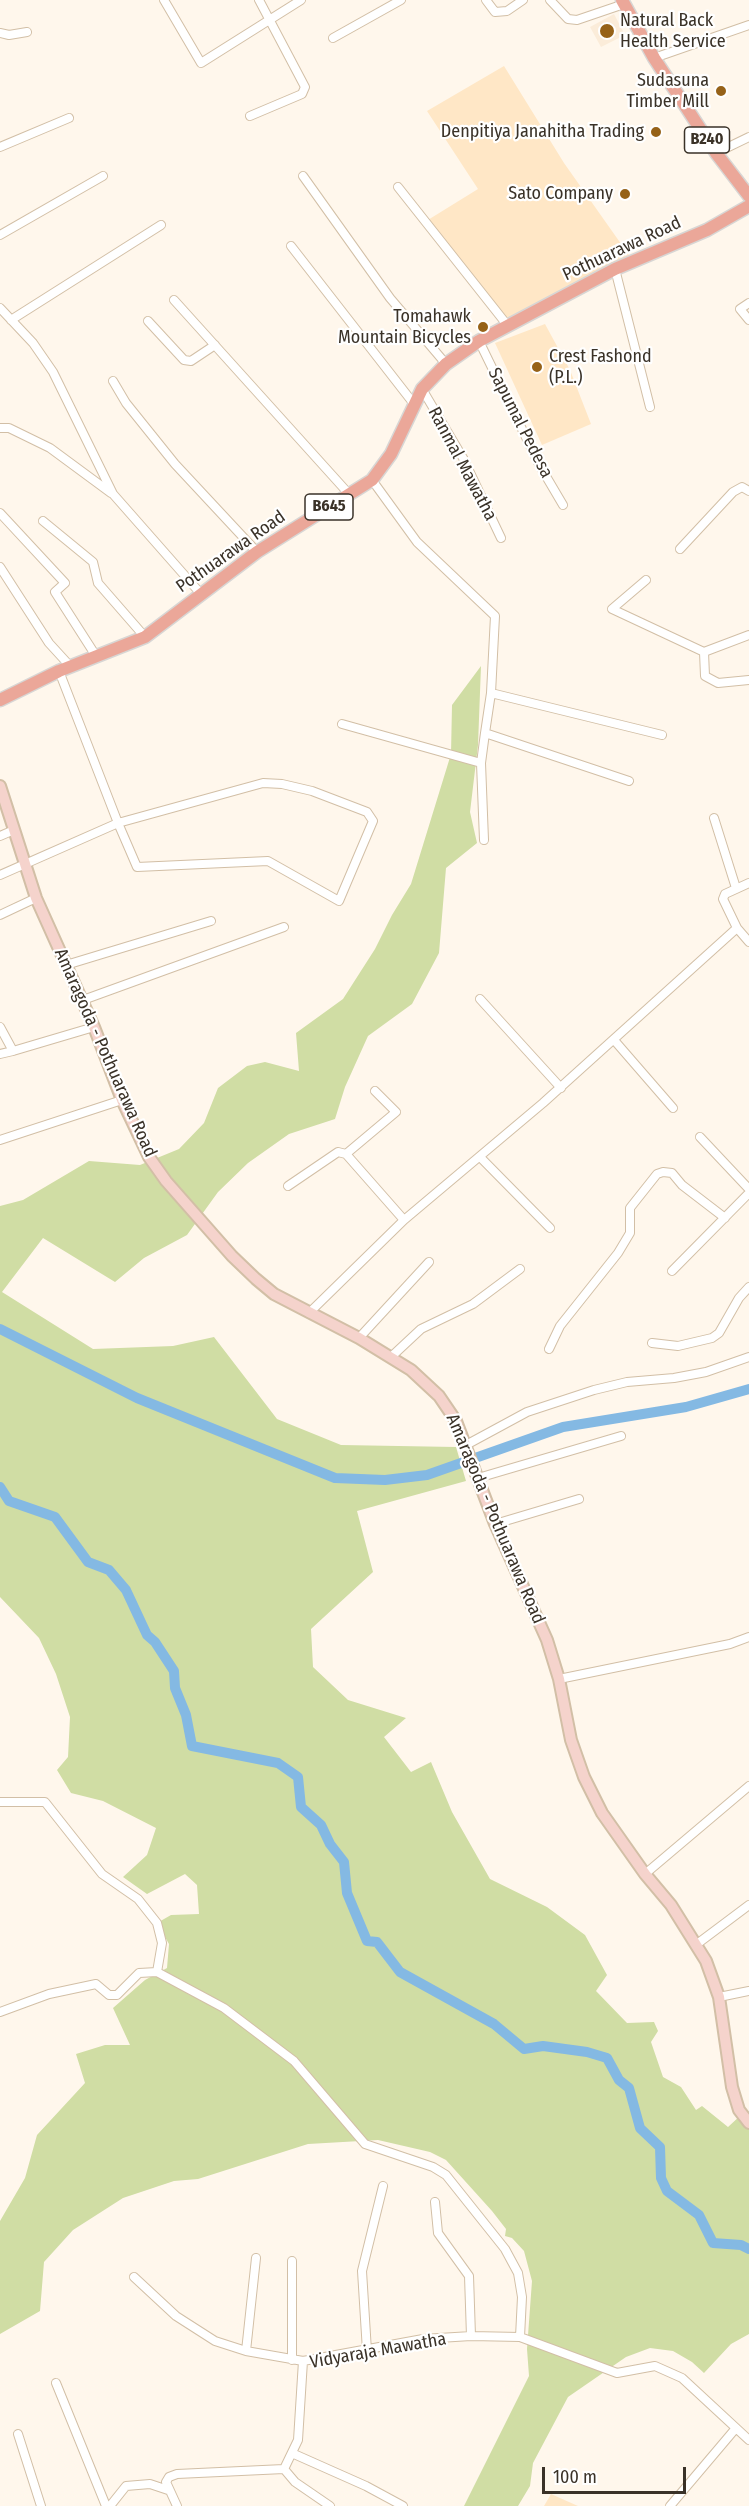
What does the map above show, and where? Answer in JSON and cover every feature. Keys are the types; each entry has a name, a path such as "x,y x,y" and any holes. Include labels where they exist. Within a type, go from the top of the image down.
{"main road":[{"name":"B240","path":"627,1 654,58 716,153 749,196"},
{"name":"Pothuarawa Road","path":"0,700 65,668 144,637 257,552 372,480 391,454 422,389 446,364 479,341 615,269 707,230 749,206"}],"street":[{"path":"164,0 201,63 270,17 301,0"},
{"path":"250,116 302,94 305,87 259,0"},
{"path":"333,38 401,0"},
{"path":"486,0 495,12 507,11 523,0"},
{"path":"550,0 568,19 577,20 627,1"},
{"path":"654,58 749,25"},
{"path":"0,33 9,35 27,32"},
{"path":"0,147 69,118"},
{"path":"716,153 749,137"},
{"path":"0,235 103,176"},
{"path":"303,176 390,298 446,364"},
{"path":"398,187 508,326"},
{"path":"11,320 161,225"},
{"path":"291,246 414,404"},
{"path":"615,269 650,407"},
{"path":"174,300 349,494"},
{"path":"749,303 740,309 749,320"},
{"path":"0,308 33,343 53,372 113,494"},
{"path":"148,321 184,360 191,361 214,345"},
{"name":"Sapumal Pedesa","path":"479,341 540,466 563,505"},
{"path":"112,381 126,404 175,464 257,552"},
{"name":"Ranmal Mawatha","path":"422,389 463,458 501,538"},
{"path":"0,428 9,428 50,448 113,494 201,594"},
{"path":"372,480 417,542 495,616 491,693 481,763 484,840"},
{"path":"680,549 733,492 742,488 749,490"},
{"path":"0,513 65,583 55,592 96,656"},
{"path":"43,521 93,562 98,583 144,637"},
{"path":"0,567 65,668 118,823 137,867 268,861 339,902 374,821 367,812 312,791 282,784 263,783 118,823 0,875"},
{"path":"646,580 612,609 704,652 749,635"},
{"path":"704,652 705,676 718,683 749,680"},
{"path":"491,693 662,735"},
{"path":"342,724 481,763"},
{"path":"484,733 629,780"},
{"name":"Amaragoda - Pothuarawa Road","path":"0,789 36,898 83,1000 122,1100 148,1157 166,1181 232,1256 256,1279 274,1294 358,1338 411,1370 439,1396 456,1421 495,1524 547,1640 559,1679 571,1740 584,1777 602,1813 645,1874 671,1905 706,1961 718,1997 732,2087 739,2110 749,2123"},
{"path":"714,818 736,888"},
{"path":"0,836 14,830"},
{"path":"749,883 725,894 723,899 737,928 749,942"},
{"path":"0,915 36,898"},
{"path":"66,965 211,921"},
{"path":"83,1000 284,927"},
{"path":"309,1313 404,1220 481,1158 561,1088 737,928"},
{"path":"480,999 561,1088"},
{"path":"0,1027 13,1051"},
{"path":"0,1054 94,1027"},
{"path":"614,1040 673,1108"},
{"path":"346,1154 396,1112 375,1091"},
{"path":"0,1140 122,1100"},
{"path":"700,1137 749,1189"},
{"path":"288,1186 338,1152 346,1154 404,1220"},
{"path":"481,1158 550,1228"},
{"path":"549,1349 560,1326 618,1253 630,1233 630,1208 657,1174 672,1173 682,1185 725,1218"},
{"path":"672,1271 749,1193"},
{"path":"358,1338 429,1262"},
{"path":"391,1357 421,1329 473,1304 520,1269"},
{"path":"652,1343 678,1346 712,1338 718,1333 739,1298 749,1287"},
{"path":"468,1449 527,1412 594,1390 627,1382 674,1378 706,1372 749,1357"},
{"path":"478,1478 621,1436"},
{"path":"495,1524 579,1498"},
{"path":"559,1679 730,1644 749,1637"},
{"path":"645,1874 749,1786"},
{"path":"0,1802 45,1802 102,1874 138,1899 157,1923 162,1943 158,1972"},
{"path":"697,1944 749,1905"},
{"path":"0,2012 49,1994 96,1984 109,1995 117,1995 139,1973 158,1972 224,2008 294,2061 365,2144 433,2167 446,2175 505,2249 518,2273 522,2297 520,2337"},
{"path":"718,1997 749,1991"},
{"path":"367,2351 362,2271 383,2186"},
{"path":"435,2202 438,2233 469,2276 471,2336"},
{"path":"246,2351 256,2258"},
{"path":"292,2261 292,2360"},
{"path":"134,2277 176,2316 215,2341 246,2351 303,2361"},
{"name":"Vidyaraja Mawatha","path":"284,2469 294,2454 298,2440 303,2361 423,2339 471,2336 520,2337 617,2373 655,2366 682,2378 749,2440"},
{"path":"56,2383 108,2506 126,2486 150,2484 168,2490"},
{"path":"670,2506 736,2428"},
{"path":"18,2434 41,2506"},
{"path":"294,2454 366,2486 403,2506"},
{"path":"177,2506 168,2490 166,2482 168,2477 177,2474 284,2469 295,2481 330,2506"}],"shaded area":[{"name":"Natural Back Health Service","path":"614,14 625,35 601,47 590,27"},
{"path":"504,66 564,163 631,258 502,325 423,223 478,189 427,111"},
{"path":"545,324 570,370 591,424 542,445 495,343"},
{"path":"551,2494 578,2506 544,2506"}],"green space":[{"path":"481,666 478,745 470,812 477,843 446,868 439,953 412,1004 368,1036 345,1087 335,1119 289,1134 248,1163 218,1192 187,1235 144,1258 115,1282 43,1238 2,1292 93,1349 173,1346 214,1337 277,1419 341,1445 456,1447 466,1481 357,1511 373,1572 311,1629 313,1667 348,1700 406,1718 384,1737 411,1772 431,1762 452,1812 490,1879 547,1907 585,1935 607,1975 596,1991 627,2023 654,2022 658,2031 651,2042 663,2077 681,2087 696,2110 702,2106 728,2127 741,2115 749,2114 749,2334 731,2344 704,2373 692,2362 673,2351 650,2348 626,2357 568,2397 533,2463 530,2486 518,2506 464,2506 529,2376 527,2349 532,2281 524,2251 512,2238 505,2236 506,2229 446,2160 430,2152 378,2140 308,2144 198,2179 174,2181 123,2198 73,2230 44,2262 40,2311 0,2334 0,2221 25,2178 37,2135 85,2083 76,2054 105,2045 130,2045 113,2008 145,1980 167,1968 169,1944 157,1923 171,1915 199,1914 197,1885 185,1874 147,1894 123,1877 147,1855 156,1828 103,1801 71,1793 57,1770 68,1757 70,1717 56,1674 39,1638 0,1597 0,1206 23,1200 89,1161 140,1165 179,1149 204,1123 218,1088 247,1066 265,1062 299,1071 296,1033 343,999 375,949 411,884 451,754 452,705"}],"waterway":[{"path":"0,1329 137,1398 335,1478 385,1480 427,1475 563,1427 686,1407 749,1389"},
{"path":"0,1487 9,1501 55,1517 88,1562 109,1570 126,1590 147,1635 155,1642 174,1671 175,1688 186,1715 192,1746 278,1763 298,1777 301,1807 321,1825 330,1844 344,1862 347,1893 367,1941 377,1942 400,1972 494,2024 524,2049 543,2046 587,2052 607,2058 619,2080 629,2088 640,2128 660,2147 661,2178 667,2191 699,2215 713,2243 741,2245 749,2249"}],"place":[{"name":"Natural Back Health Service","path":"607,31"},
{"name":"Sudasuna Timber Mill","path":"721,91"},
{"name":"Denpitiya Janahitha Trading","path":"656,132"},
{"name":"Sato Company","path":"625,194"},
{"name":"Tomahawk Mountain Bicycles","path":"483,327"},
{"name":"Crest Fashond (P.L.)","path":"537,367"}]}
